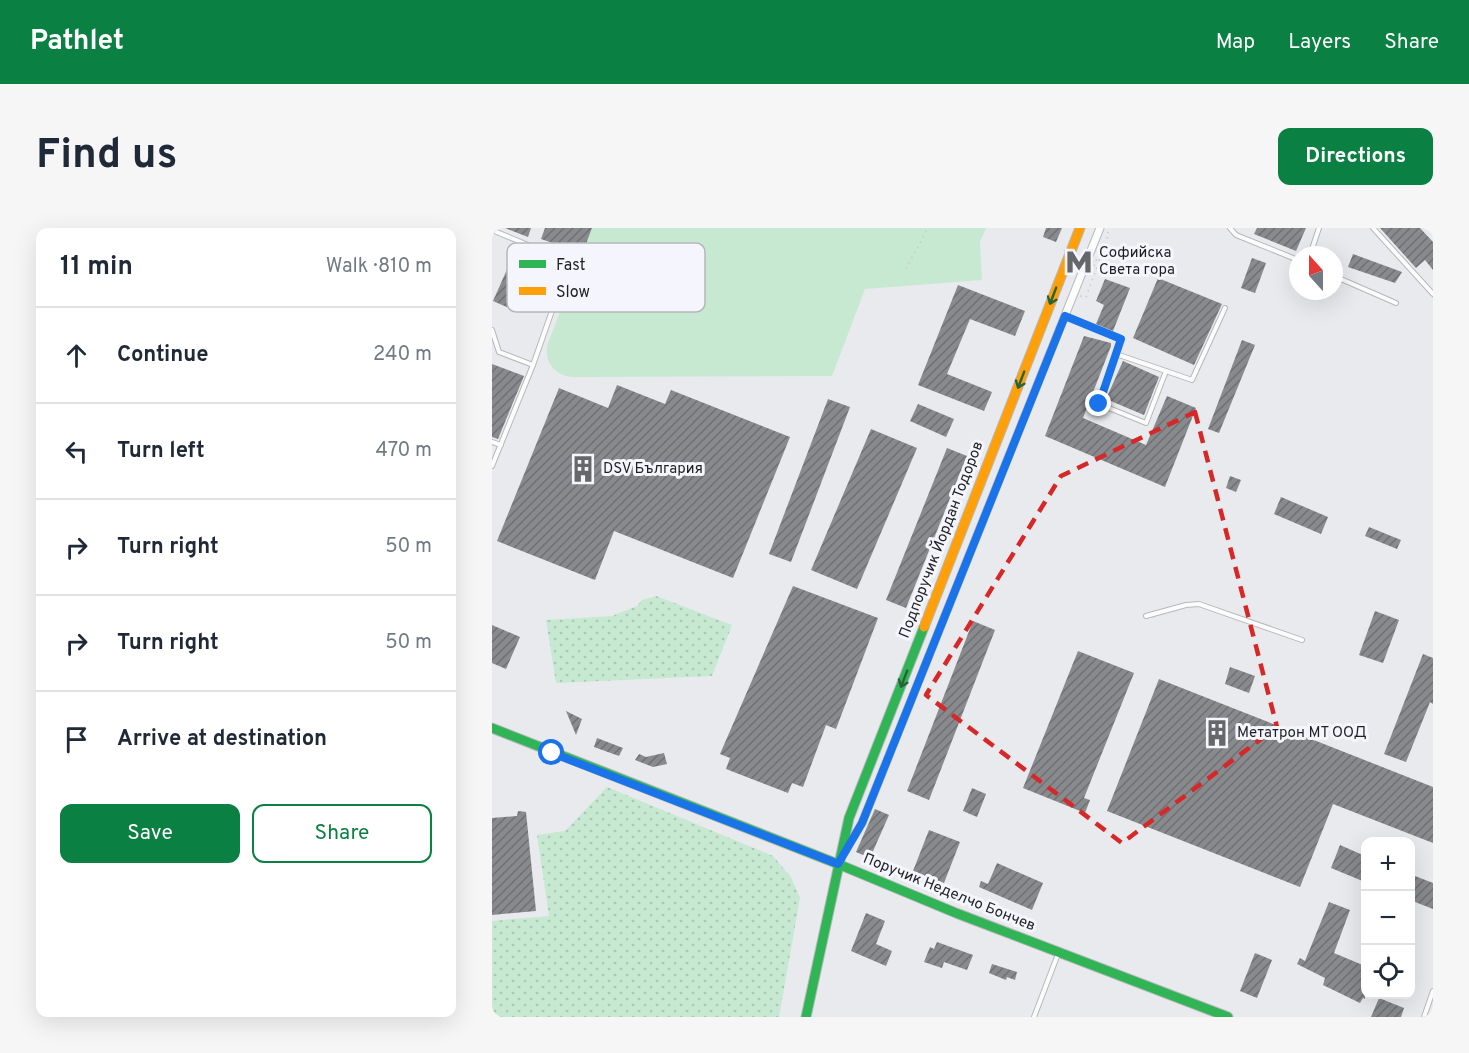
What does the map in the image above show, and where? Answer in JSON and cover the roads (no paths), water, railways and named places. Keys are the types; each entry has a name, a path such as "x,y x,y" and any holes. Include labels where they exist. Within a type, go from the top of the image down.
{"street":[{"name":"Подпоручик Йордан Тодоров","path":"806,1017 849,818 1080,228"},
{"name":"Подпоручик Йордан Тодоров","path":"838,864 862,823 1100,228"},
{"name":"Поручик Неделчо Бончев","path":"492,728 1058,953 1228,1017"}],"lane":[{"path":"1230,228 1236,235 1289,256"},
{"path":"1313,246 1319,228"},
{"path":"1373,228 1433,294"},
{"path":"492,230 523,243"},
{"path":"1343,280 1396,303"},
{"path":"1116,354 1192,380 1225,308"},
{"path":"492,466 552,312"},
{"path":"1065,316 1121,339 1099,404 1146,423 1166,371"},
{"path":"492,330 499,352 533,365"},
{"path":"492,442 501,445"},
{"path":"1146,616 1186,604 1198,604 1302,640"},
{"path":"1034,1017 1058,953"},
{"path":"1424,1017 1433,991"}],"place":[{"name":"Софийска Света гора","path":"1079,262"},
{"name":"DSV България","path":"583,469"},
{"name":"Метатрон МТ ООД","path":"1217,733"}]}
